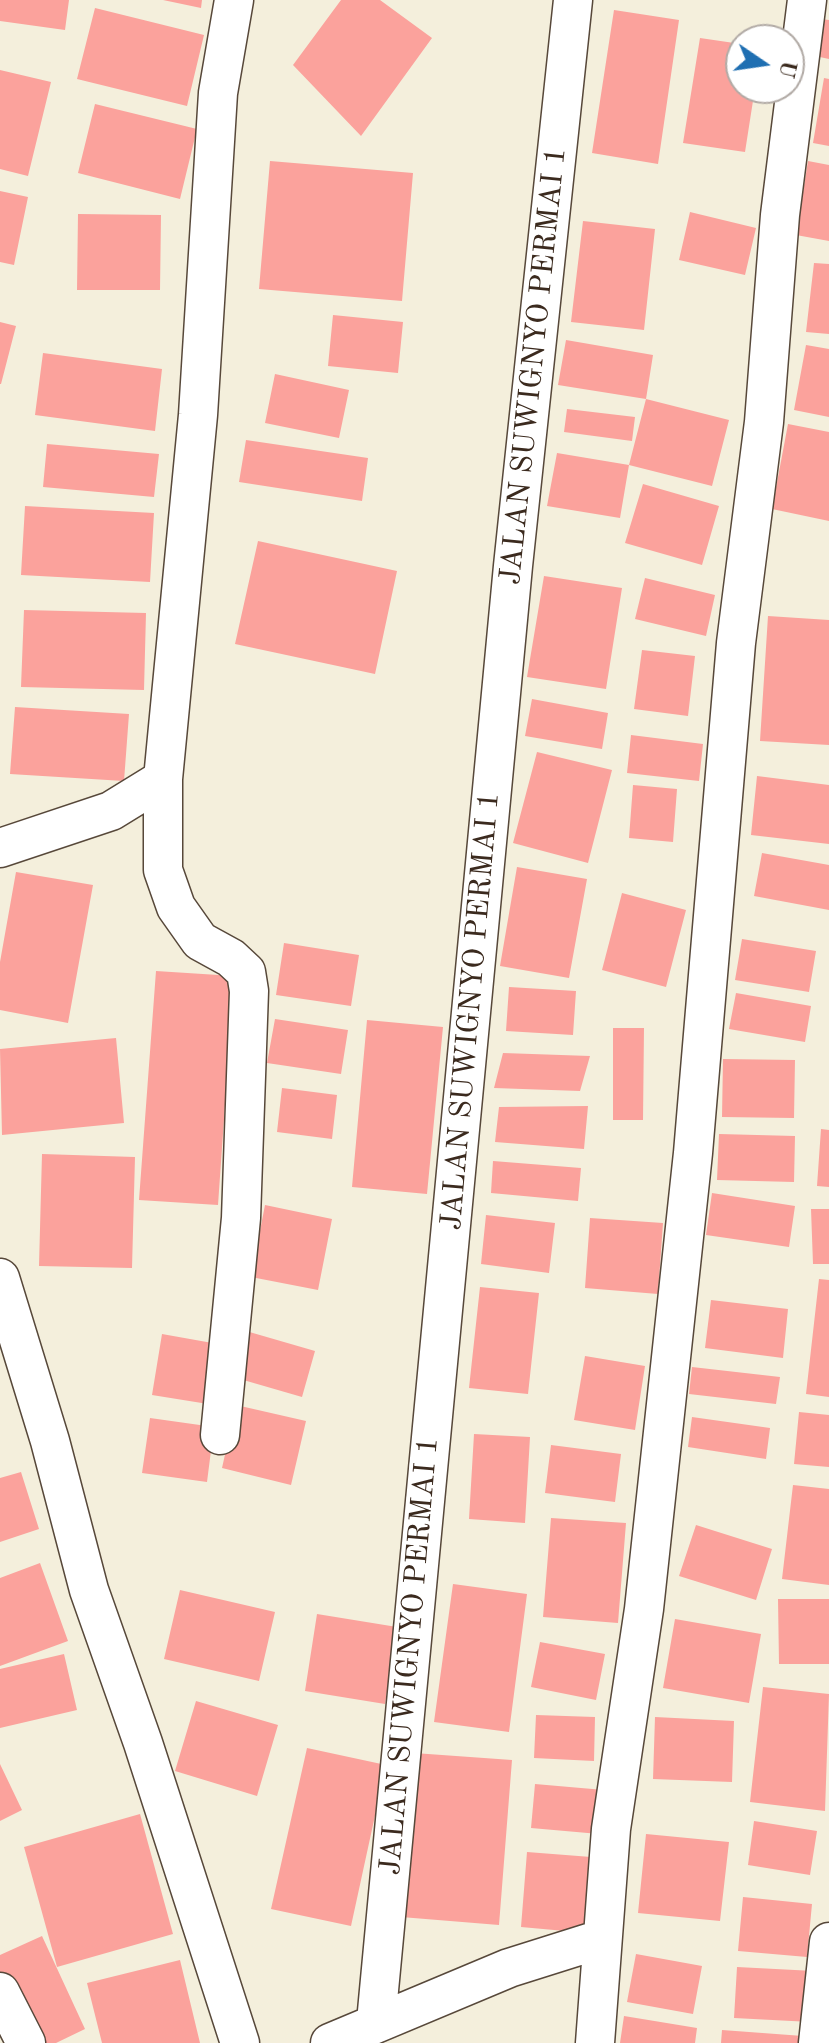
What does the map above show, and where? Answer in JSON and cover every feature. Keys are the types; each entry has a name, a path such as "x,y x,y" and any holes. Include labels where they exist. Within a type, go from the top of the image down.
{"street":[{"path":"220,1435 241,1218 249,991 246,972 231,958 200,941 176,907 163,870 163,779 198,415 218,93 234,0"},
{"name":"JALAN SUWIGNYO PERMAI 1","path":"376,2022 513,566 573,0"},
{"path":"595,2043 611,1829 644,1609 661,1459 701,1062 736,643 764,422 780,215 807,0"},
{"path":"0,848 111,811 163,779"},
{"path":"0,1278 50,1441 89,1590 143,1743 240,2043"},
{"path":"330,2043 509,1968 601,1939"},
{"path":"818,2043 829,1942"},
{"path":"0,1992 26,2043"}],"building":[{"path":"0,0 69,0 65,30 0,21"},
{"path":"163,0 202,0 201,8"},
{"path":"341,0 380,0 432,38 361,136 293,65"},
{"path":"95,8 204,35 187,106 77,79"},
{"path":"614,10 679,20 658,164 592,153"},
{"path":"821,19 829,20 829,59 815,56"},
{"path":"700,38 725,42 725,104 752,104 745,152 683,143"},
{"path":"0,70 51,82 28,176 0,169"},
{"path":"824,78 829,79 829,146 813,143"},
{"path":"95,104 197,129 180,199 78,173"},
{"path":"270,161 413,173 402,301 259,289"},
{"path":"808,161 829,165 829,241 796,235"},
{"path":"0,191 28,197 14,265 0,262"},
{"path":"690,212 756,228 745,275 679,260"},
{"path":"78,214 161,215 160,290 77,290"},
{"path":"583,221 655,229 644,330 571,322"},
{"path":"814,263 829,264 829,334 806,332"},
{"path":"333,315 403,322 398,373 328,366"},
{"path":"0,322 16,326 1,384 0,384"},
{"path":"566,340 653,355 646,399 558,385"},
{"path":"806,345 829,349 829,417 794,410"},
{"path":"43,353 162,369 155,431 35,415"},
{"path":"275,374 349,390 339,438 265,423"},
{"path":"646,399 729,420 712,486 629,465"},
{"path":"567,409 635,417 632,441 564,432"},
{"path":"788,424 829,432 829,521 772,509"},
{"path":"246,440 368,458 362,501 239,482"},
{"path":"47,444 159,454 154,497 43,487"},
{"path":"557,453 629,465 620,518 547,506"},
{"path":"643,484 719,506 702,565 625,543"},
{"path":"25,506 154,513 150,582 21,575"},
{"path":"258,541 397,571 375,674 235,644"},
{"path":"544,576 622,588 606,689 527,677"},
{"path":"645,578 715,595 706,636 635,619"},
{"path":"24,610 146,613 144,690 21,687"},
{"path":"768,616 829,620 829,745 760,741"},
{"path":"642,650 695,656 688,716 634,709"},
{"path":"532,699 608,713 602,749 525,736"},
{"path":"15,707 129,714 124,781 10,774"},
{"path":"631,735 703,744 699,781 627,773"},
{"path":"537,752 612,770 588,863 513,843"},
{"path":"757,776 829,785 829,844 751,835"},
{"path":"633,785 677,789 673,842 629,838"},
{"path":"762,853 829,865 829,910 754,896"},
{"path":"517,867 587,879 569,978 500,966"},
{"path":"16,872 93,885 68,1023 0,1010 0,962"},
{"path":"622,893 686,910 666,987 602,970"},
{"path":"742,939 816,951 809,992 735,980"},
{"path":"284,943 359,955 351,1006 276,995"},
{"path":"156,971 234,976 218,1205 139,1200"},
{"path":"509,987 576,991 573,1035 506,1031"},
{"path":"736,993 811,1006 805,1042 729,1029"},
{"path":"275,1019 348,1030 341,1074 267,1063"},
{"path":"367,1020 443,1027 427,1194 352,1187"},
{"path":"613,1028 644,1028 643,1120 613,1120"},
{"path":"116,1038 124,1123 2,1135 0,1049"},
{"path":"503,1053 590,1056 580,1091 494,1088"},
{"path":"723,1059 795,1060 794,1118 722,1117"},
{"path":"282,1088 337,1095 332,1139 277,1132"},
{"path":"588,1106 584,1149 495,1142 499,1107"},
{"path":"821,1129 829,1130 829,1187 817,1186"},
{"path":"719,1134 795,1136 794,1182 717,1180"},
{"path":"42,1154 135,1157 132,1268 39,1266"},
{"path":"493,1161 581,1168 578,1201 491,1193"},
{"path":"712,1193 795,1206 789,1247 706,1235"},
{"path":"265,1205 332,1219 318,1290 251,1277"},
{"path":"811,1209 829,1209 829,1264 813,1264"},
{"path":"486,1215 555,1223 549,1273 481,1264"},
{"path":"590,1218 663,1223 658,1294 585,1288"},
{"path":"819,1279 829,1280 829,1397 806,1394"},
{"path":"480,1287 539,1293 528,1394 469,1388"},
{"path":"711,1300 788,1309 783,1358 705,1348"},
{"path":"246,1331 315,1351 302,1397 233,1377"},
{"path":"162,1334 218,1344 208,1404 152,1395"},
{"path":"585,1356 645,1366 635,1430 574,1420"},
{"path":"692,1367 780,1377 776,1404 689,1394"},
{"path":"236,1405 306,1421 291,1485 222,1468"},
{"path":"799,1412 829,1415 829,1467 794,1464"},
{"path":"692,1417 770,1428 766,1459 688,1447"},
{"path":"150,1418 214,1427 207,1482 142,1473"},
{"path":"474,1434 530,1437 525,1523 469,1519"},
{"path":"551,1445 621,1454 615,1502 545,1493"},
{"path":"21,1472 39,1529 0,1542 0,1478"},
{"path":"793,1485 829,1489 829,1585 782,1579"},
{"path":"551,1518 626,1523 618,1623 543,1617"},
{"path":"696,1525 772,1549 756,1600 679,1576"},
{"path":"40,1563 68,1641 0,1666 0,1578"},
{"path":"453,1584 527,1594 509,1732 434,1722"},
{"path":"180,1590 275,1612 259,1681 164,1659"},
{"path":"778,1599 829,1599 829,1664 779,1664"},
{"path":"317,1614 397,1627 385,1704 305,1691"},
{"path":"675,1619 761,1634 749,1703 663,1688"},
{"path":"540,1642 605,1654 596,1700 531,1687"},
{"path":"64,1654 77,1710 0,1728 0,1669"},
{"path":"763,1687 829,1694 825,1811 750,1802"},
{"path":"196,1701 278,1725 257,1796 175,1771"},
{"path":"536,1715 595,1717 594,1761 534,1758"},
{"path":"655,1717 734,1721 732,1782 653,1779"},
{"path":"307,1748 386,1765 351,1926 271,1909"},
{"path":"414,1753 512,1760 499,1925 401,1917"},
{"path":"0,1764 22,1810 0,1821"},
{"path":"535,1784 604,1790 599,1834 531,1828"},
{"path":"140,1814 173,1934 57,1967 24,1847"},
{"path":"754,1821 817,1831 810,1875 748,1865"},
{"path":"646,1834 729,1842 720,1921 638,1913"},
{"path":"527,1852 604,1858 598,1934 521,1927"},
{"path":"743,1897 812,1904 807,1957 738,1951"},
{"path":"42,1936 85,2029 56,2043 32,2043 0,1973 0,1955"},
{"path":"636,1954 702,1966 693,2014 627,2002"},
{"path":"180,1960 200,2043 102,2043 87,1983"},
{"path":"737,1967 814,1971 811,2022 734,2018"},
{"path":"624,2016 697,2028 695,2043 620,2043"},
{"path":"722,2030 803,2036 802,2043 721,2043"}]}
